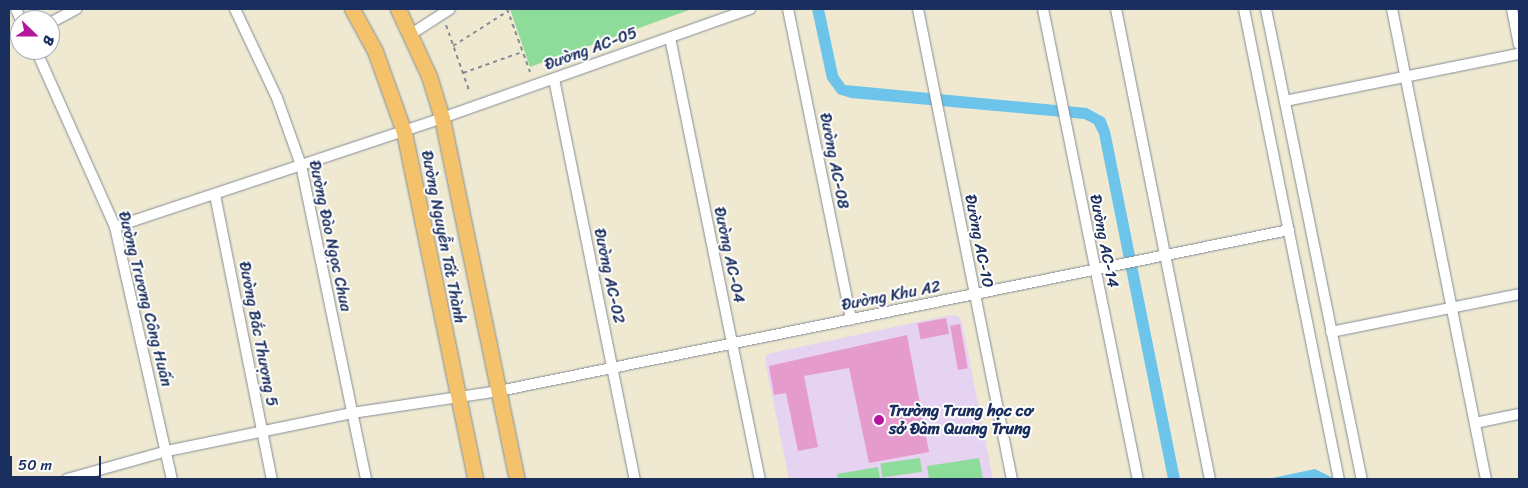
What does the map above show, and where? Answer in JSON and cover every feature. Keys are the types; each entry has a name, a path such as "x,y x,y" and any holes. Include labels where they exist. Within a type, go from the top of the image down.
{"main road":[{"name":"Đường Nguyễn Tất Thành","path":"352,9 375,51 404,132 475,479"},
{"name":"Đường Nguyễn Tất Thành","path":"398,9 411,34 442,118 517,479"}],"street":[{"path":"60,18 76,9"},
{"name":"Đường Đào Ngọc Chua","path":"235,9 277,98 301,165 366,479"},
{"path":"411,34 450,9"},
{"name":"Đường AC-05","path":"115,227 404,132 750,9"},
{"name":"Đường AC-08","path":"788,9 851,320"},
{"name":"Đường AC-10","path":"918,9 1012,479"},
{"name":"Đường AC-14","path":"1043,9 1094,270 1138,479"},
{"path":"1116,9 1210,479"},
{"path":"1244,9 1339,477"},
{"path":"1266,9 1361,478 1372,479"},
{"path":"1392,9 1486,479"},
{"path":"1512,9 1519,44"},
{"name":"Đường AC-04","path":"670,38 760,479"},
{"path":"1285,101 1519,54"},
{"name":"Đường Trương Công Huấn","path":"40,60 115,227 172,479"},
{"name":"Đường AC-02","path":"554,79 635,479"},
{"name":"Đường Bắc Thượng 5","path":"215,195 272,479"},
{"name":"Đường Khu A2","path":"67,479 167,451 352,413 458,399 499,391 1289,230"},
{"path":"1331,332 1519,294"},
{"path":"1475,423 1519,414"}],"path":[{"path":"453,46 507,10 530,72"},
{"path":"446,24 470,93"},
{"path":"463,74 522,52"}],"shaded area":[{"name":"Trường Trung học cơ sở Đàm Quang Trung","path":"950,315 958,316 962,323 993,479 789,479 765,361 767,354"}],"green space":[{"path":"510,9 692,9 530,67"},
{"path":"920,458 922,472 882,477 880,464"},
{"path":"979,458 983,479 929,479 927,466"},
{"path":"878,467 880,479 838,479 837,474"}],"water":[{"path":"812,9 824,9 838,75 845,85 1087,108 1105,118 1110,131 1180,479 1168,479 1099,134 1094,124 1084,119 851,98 838,94 827,79"},
{"path":"1315,469 1335,479 1267,479"}],"building":[{"path":"946,318 949,334 921,339 918,324"},
{"path":"960,324 968,368 958,370 950,326"},
{"path":"907,335 929,452 869,463 849,368 804,376 818,447 798,451 786,393 774,395 769,366"}],"place":[{"name":"Trường Trung học cơ sở Đàm Quang Trung","path":"879,420"}]}
